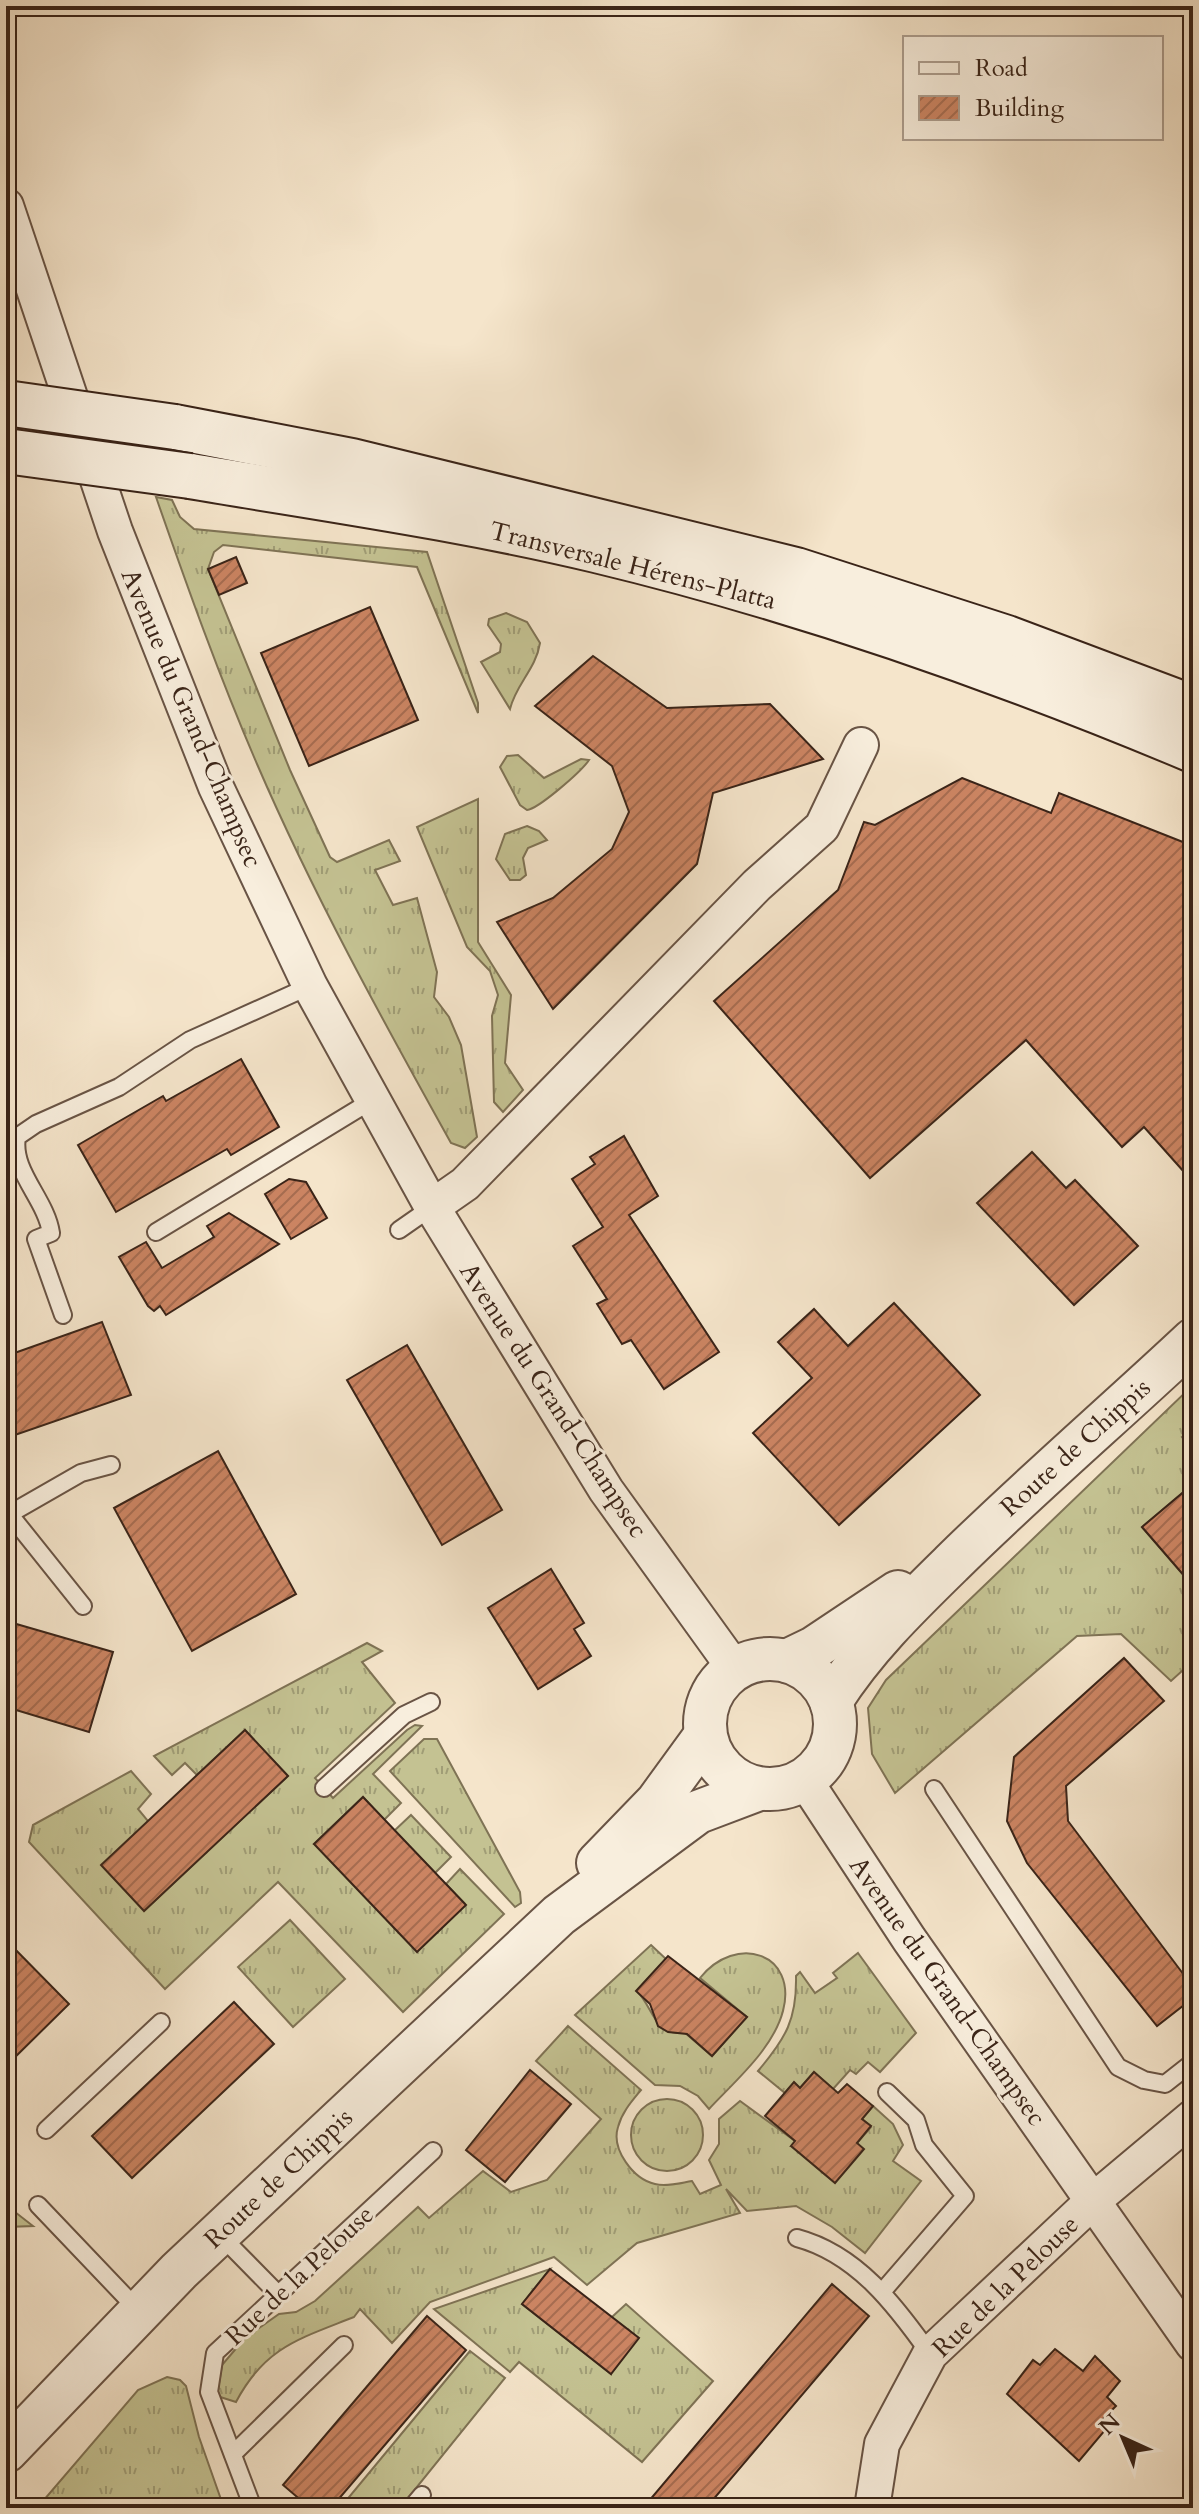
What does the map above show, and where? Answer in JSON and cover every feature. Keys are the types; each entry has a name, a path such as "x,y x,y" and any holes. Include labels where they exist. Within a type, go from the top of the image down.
{"main road":[{"name":"Transversale Hérens-Platta","path":"6,403 175,427 352,461 796,570 1007,638 1193,708"},
{"name":"Transversale Hérens-Platta","path":"6,451 190,476 517,534 687,573 993,669 1193,750"}],"street":[{"name":"Avenue du Grand-Champsec","path":"6,206 120,545 216,787 310,986 432,1207 606,1490 735,1669"},
{"path":"432,1207 465,1184 757,885 822,827 861,745"},
{"name":"Route de Chippis","path":"831,1701 869,1647 993,1523 1193,1340"},
{"name":"Route de Chippis","path":"787,1661 841,1631 993,1523"},
{"path":"765,1659 787,1661 815,1677 831,1701 835,1725 831,1747 821,1765 804,1779 790,1786 759,1789 740,1783 724,1771 712,1755 705,1736 711,1697 735,1669 765,1659"},
{"name":"Route de Chippis","path":"559,1915 603,1857 657,1802 705,1736"},
{"name":"Avenue du Grand-Champsec","path":"804,1779 909,1939 1193,2344"},
{"name":"Route de Chippis","path":"6,2451 139,2311 219,2233 559,1915 698,1812 759,1789"},
{"path":"1094,2200 1193,2117"},
{"name":"Rue de la Pelouse","path":"872,2508 882,2444 930,2354 1094,2200"}],"lane":[{"path":"63,1315 36,1239 51,1233 49,1220 14,1152 17,1137 36,1124 119,1087 190,1040 310,986"},
{"path":"156,1232 371,1101"},
{"path":"399,1230 432,1207"},
{"path":"83,1606 9,1516 81,1473 111,1465"},
{"path":"324,1788 404,1715 431,1702"},
{"path":"934,1789 1118,2067 1144,2080 1165,2084 1193,2062"},
{"path":"46,2130 161,2022"},
{"path":"882,2292 965,2196 924,2145 916,2120 887,2092"},
{"name":"Rue de la Pelouse","path":"253,2508 209,2392 215,2353 433,2151"},
{"path":"38,2205 139,2311"},
{"path":"219,2233 278,2294"},
{"path":"797,2238 817,2243 854,2267 896,2305 930,2354"},
{"path":"233,2454 344,2345"},
{"path":"411,2508 422,2495"}],"green space":[{"path":"156,497 172,500 180,517 194,529 427,552 478,703 478,713 417,567 223,545 214,552 208,569 290,770 330,857 337,862 389,840 400,861 375,870 393,905 417,898 437,972 434,997 449,1017 461,1045 477,1137 465,1148 451,1143 301,861 230,698"},
{"path":"506,613 527,622 540,643 510,709 481,662 500,652 501,644 488,625 489,619"},
{"path":"518,755 544,778 581,759 589,760 559,789 527,810 520,805 500,767 507,756"},
{"path":"478,799 478,942 511,995 505,1063 523,1090 503,1112 494,1102 492,1016 498,995 490,971 467,947 417,827"},
{"path":"527,826 539,831 547,840 528,848 523,858 526,875 520,880 510,880 496,859 505,834"},
{"path":"1193,1385 1193,1431 1182,1437 1190,1447 1185,1453 1193,1463 1193,1499 1185,1491 1142,1527 1193,1586 1193,1661 1171,1681 1121,1634 1077,1636 895,1793 872,1754 868,1708 886,1680"},
{"path":"367,1643 382,1651 362,1662 395,1703 315,1778 333,1798 407,1730 415,1725 422,1726 373,1774 401,1803 384,1820 363,1797 314,1844 465,1904 446,1884 460,1869 504,1914 403,2012 278,1882 165,1989 29,1842 33,1825 131,1771 151,1794 138,1809 148,1821 145,1910 288,1776 245,1730 197,1775 185,1763 172,1775 154,1756"},
{"path":"424,1739 437,1739 520,1892 521,1903 515,1907 390,1771"},
{"path":"411,1815 451,1857 435,1873 394,1831"},
{"path":"290,1920 345,1979 293,2027 238,1967"},
{"path":"651,1945 666,1959 637,1991 661,2026 674,2033 684,2032 712,2056 747,2017 700,1978 715,1964 730,1956 746,1953 773,1963 781,1975 785,1991 778,2025 752,2064 709,2109 698,2096 680,2086 655,2085 575,2015"},
{"path":"858,1953 916,2033 880,2072 868,2062 856,2074 850,2070 833,2089 814,2072 800,2088 794,2083 785,2093 758,2071 788,2027 796,1976 800,1972 815,1993 837,1978 833,1973"},
{"path":"568,2026 641,2090 622,2116 617,2136 626,2162 647,2181 664,2185 692,2181 700,2194 721,2185 709,2160 719,2144 719,2119 740,2101 795,2141 791,2146 857,2143 871,2127 862,2119 873,2106 893,2124 903,2145 893,2161 921,2181 865,2253 832,2227 796,2206 747,2211 726,2189 740,2213 637,2243 587,2285 554,2257 430,2302 392,2343 360,2309 354,2317 285,2347 259,2369 236,2402 217,2396 222,2365 245,2338 279,2314 296,2312 315,2301 418,2207 429,2218 483,2171 511,2192 547,2180 601,2119 536,2061"},
{"path":"674,2099 693,2109 701,2121 701,2149 693,2161 681,2169 660,2171 641,2161 633,2149 631,2128 641,2109 653,2101"},
{"path":"6,2205 33,2226 6,2227"},
{"path":"550,2269 522,2304 611,2374 612,2317 626,2304 713,2381 642,2462 519,2362 510,2372 434,2309"},
{"path":"470,2351 505,2378 400,2508 340,2508"},
{"path":"167,2377 180,2380 186,2386 199,2437 224,2508 37,2508 138,2390"}],"building":[{"path":"236,557 247,583 219,595 208,569"},
{"path":"370,607 418,720 309,766 261,653"},
{"path":"593,656 667,708 770,704 823,759 713,793 697,864 553,1009 497,922 553,898 612,849 629,812 612,766 535,706"},
{"path":"962,778 1051,813 1059,793 1193,846 1193,1182 1144,1127 1122,1147 1026,1040 870,1178 714,1001 838,890 864,822 875,825"},
{"path":"241,1059 279,1127 231,1155 227,1149 116,1212 78,1145 163,1096 166,1101"},
{"path":"624,1136 658,1196 629,1215 719,1352 664,1389 631,1340 622,1344 597,1304 607,1299 573,1246 603,1227 572,1179 595,1164 590,1157"},
{"path":"1032,1152 1066,1188 1075,1180 1138,1246 1074,1305 977,1203"},
{"path":"289,1179 306,1182 327,1218 291,1239 265,1194"},
{"path":"229,1213 279,1244 166,1315 160,1306 154,1311 119,1257 146,1242 162,1268 214,1237 207,1226"},
{"path":"894,1303 980,1395 839,1525 753,1433 812,1378 778,1342 814,1309 848,1346"},
{"path":"102,1322 131,1395 12,1436 6,1420 6,1356"},
{"path":"407,1345 502,1510 442,1545 347,1380"},
{"path":"218,1451 296,1594 192,1651 114,1508"},
{"path":"1193,1484 1193,1586 1142,1527"},
{"path":"551,1569 584,1623 574,1629 591,1656 538,1689 488,1608"},
{"path":"6,1621 113,1652 89,1732 6,1707"},
{"path":"1124,1658 1164,1701 1066,1786 1068,1821 1193,1987 1193,1998 1157,2026 1027,1863 1007,1821 1014,1757"},
{"path":"245,1730 288,1776 144,1911 101,1865"},
{"path":"363,1797 466,1905 417,1952 314,1844"},
{"path":"6,1940 69,2004 6,2066"},
{"path":"668,1956 747,2017 712,2056 687,2034 668,2032 658,2026 650,2004 636,1991"},
{"path":"234,2002 274,2044 132,2178 92,2136"},
{"path":"530,2070 571,2104 505,2182 466,2150"},
{"path":"814,2072 838,2093 847,2084 873,2106 862,2119 871,2126 857,2143 864,2149 835,2183 791,2146 795,2141 765,2116 794,2082 800,2088"},
{"path":"550,2269 639,2338 611,2374 522,2304"},
{"path":"832,2284 869,2316 706,2508 643,2508"},
{"path":"427,2316 466,2350 331,2508 310,2508 283,2485"},
{"path":"1055,2349 1083,2371 1095,2356 1120,2381 1107,2397 1116,2406 1101,2421 1106,2429 1079,2461 1007,2394 1033,2360 1040,2365"}]}
